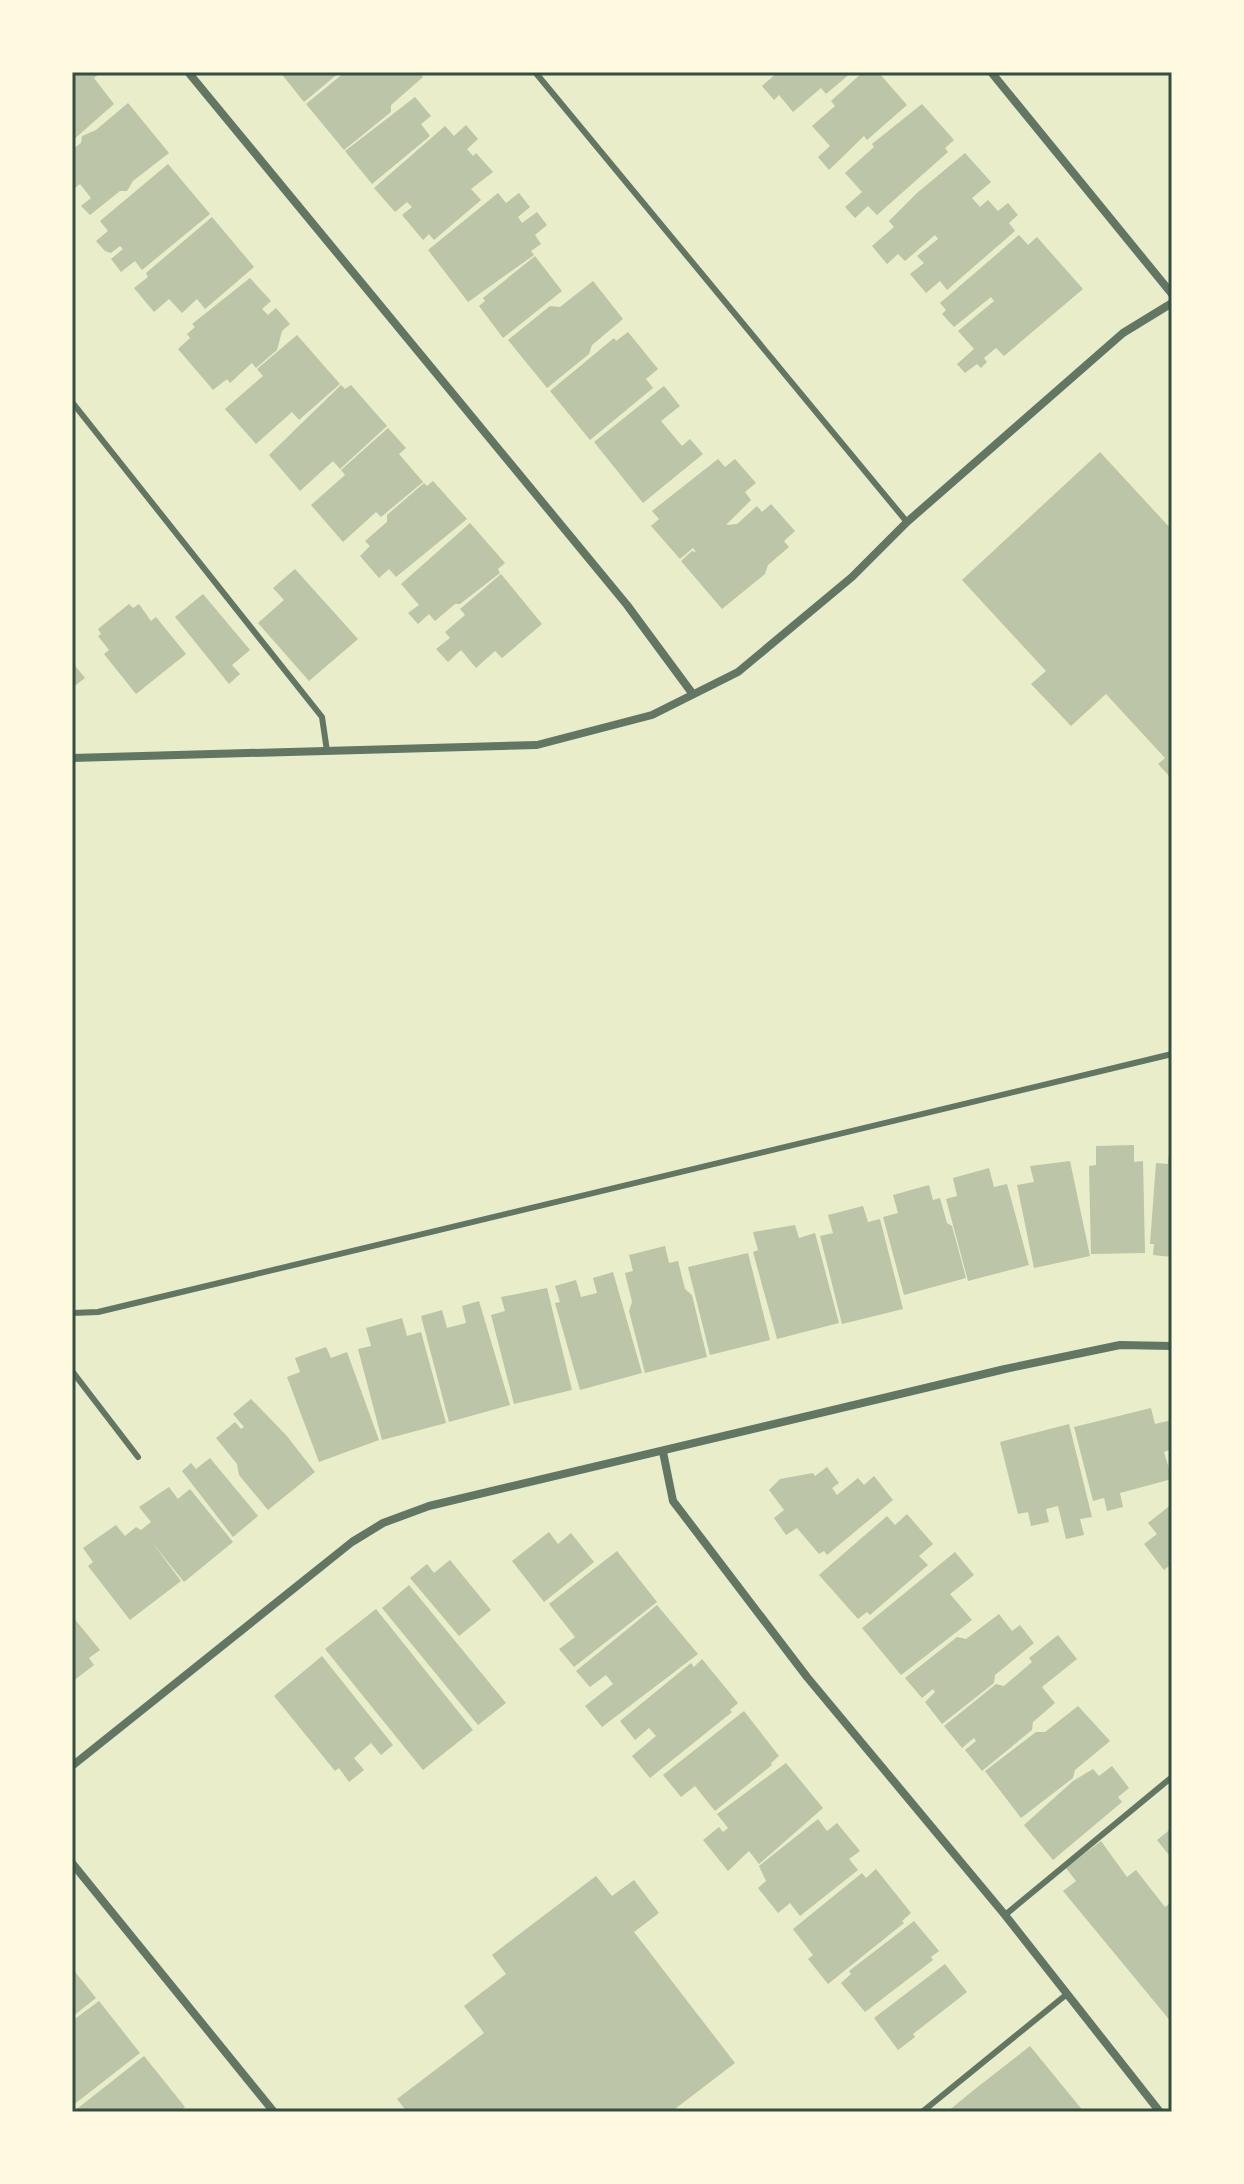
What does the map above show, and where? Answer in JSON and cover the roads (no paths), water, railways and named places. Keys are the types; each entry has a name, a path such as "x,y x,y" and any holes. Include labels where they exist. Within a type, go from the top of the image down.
{"street":[{"path":"188,72 627,605 692,693"},
{"path":"991,72 1172,294"},
{"path":"72,758 537,745 652,715 738,672 852,577 907,522 1123,333 1172,303"},
{"path":"72,1766 352,1542 383,1523 443,1503 1120,1345 1172,1346"},
{"path":"663,1452 673,1501 807,1677 1005,1915 1160,2112"},
{"path":"72,1863 274,2112"}],"lane":[{"path":"535,72 907,522"},
{"path":"72,402 322,717 327,751"},
{"path":"72,1313 98,1312 1172,1054"},
{"path":"72,1371 138,1457"},
{"path":"1005,1915 1172,1777"},
{"path":"922,2112 1067,1994"}]}
